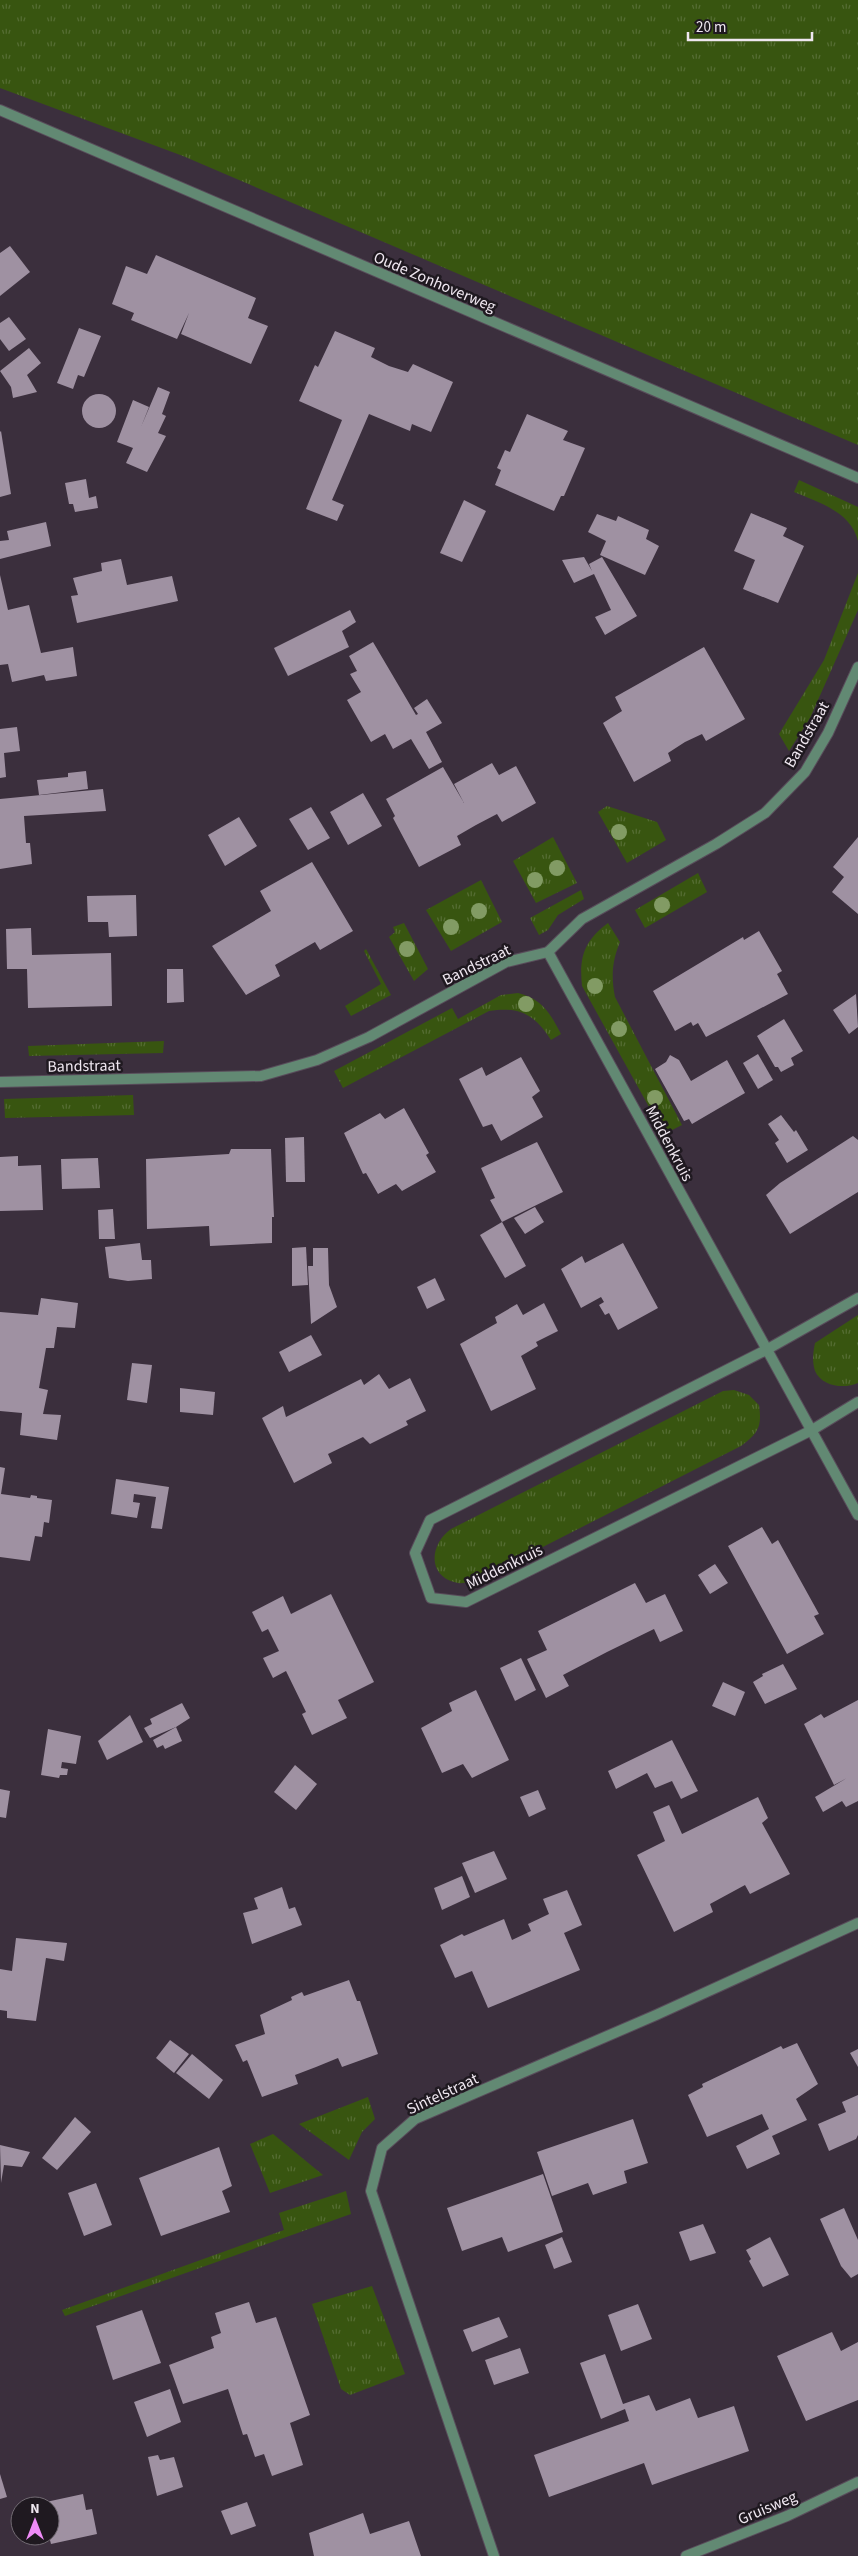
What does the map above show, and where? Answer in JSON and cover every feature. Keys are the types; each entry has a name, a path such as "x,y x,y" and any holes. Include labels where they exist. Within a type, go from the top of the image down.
{"street":[{"name":"Oude Zonhoverweg","path":"0,110 858,478"},
{"name":"Bandstraat","path":"0,1082 261,1076 317,1060 369,1037 506,962 548,952 582,919 716,844 765,813 805,772 828,733 858,667"},
{"name":"Middenkruis","path":"548,952 858,1515"},
{"name":"Middenkruis","path":"858,1298 766,1350 430,1520 415,1553 431,1598 466,1602 812,1430 858,1402"},
{"name":"Sintelstraat","path":"494,2556 371,2191 382,2148 415,2119 656,2015 858,1923"},
{"name":"Gruisweg","path":"686,2556 787,2516 858,2482"}],"green space":[{"path":"0,0 858,0 858,445 183,156 0,88"},
{"path":"799,480 858,507 858,541 849,523 842,516 824,505 794,492"},
{"path":"858,573 858,610 810,718 789,751 779,734 824,660"},
{"path":"607,806 657,822 666,840 627,863 598,812"},
{"path":"553,837 577,883 536,903 513,861"},
{"path":"698,873 707,892 645,928 635,910"},
{"path":"481,880 502,922 451,951 426,910"},
{"path":"581,890 584,899 558,915 548,930 539,935 530,918"},
{"path":"404,923 428,969 414,981 389,937 395,932 393,927"},
{"path":"608,923 620,942 613,969 615,997 682,1125 664,1134 582,986 581,966 585,950 593,936"},
{"path":"366,949 391,995 351,1016 345,1006 381,984 364,951"},
{"path":"518,993 539,1003 553,1020 561,1034 551,1040 539,1024 526,1014 518,1011 489,1011 343,1088 334,1071 452,1008 458,1019 501,995"},
{"path":"164,1041 163,1053 29,1056 28,1046"},
{"path":"133,1095 134,1115 5,1118 4,1099"},
{"path":"858,1315 858,1383 841,1386 828,1383 818,1376 815,1371 813,1357 815,1343"},
{"path":"734,1390 749,1395 759,1405 760,1418 758,1428 752,1437 741,1446 478,1580 458,1583 448,1580 436,1567 435,1552 438,1543 451,1529 723,1391"},
{"path":"368,2097 375,2119 362,2132 349,2160 299,2124"},
{"path":"273,2134 323,2175 270,2193 250,2144"},
{"path":"346,2191 351,2214 65,2316 62,2310 284,2230 279,2213"},
{"path":"372,2286 405,2374 350,2395 341,2389 312,2304"}],"building":[{"path":"10,246 30,272 0,296 0,253"},
{"path":"156,255 256,298 248,318 268,326 251,364 181,334 189,313 177,339 131,320 134,313 112,304 126,266 147,274"},
{"path":"9,317 26,339 9,351 0,339 0,323"},
{"path":"79,328 101,336 84,377 78,375 73,389 57,383"},
{"path":"335,331 375,348 371,357 389,366 408,372 413,364 453,382 431,432 412,424 410,431 369,414 332,500 344,505 337,521 306,509 342,420 299,401 315,365 318,367"},
{"path":"29,348 41,363 27,375 37,392 13,398 11,387 0,371"},
{"path":"158,387 170,392 162,414 166,416 158,433 166,436 147,472 126,463 133,448 117,442 133,400 149,407 141,427"},
{"path":"99,394 106,395 111,399 115,404 115,418 111,423 106,427 99,428 92,427 87,423 83,418 82,411 83,404 87,399 92,395"},
{"path":"527,414 568,431 563,440 585,448 564,496 561,496 554,511 495,485 501,470 497,468 505,450 510,452"},
{"path":"0,432 11,494 0,497"},
{"path":"86,479 89,498 96,496 98,508 75,512 73,504 69,504 65,483"},
{"path":"464,500 486,511 462,562 440,553"},
{"path":"751,513 787,528 783,536 804,546 778,603 743,589 755,560 734,551"},
{"path":"597,514 616,521 618,516 649,530 646,539 659,546 645,575 600,555 606,541 588,532"},
{"path":"46,522 51,546 0,559 0,541 9,540 7,531"},
{"path":"584,557 592,571 589,564 602,557 637,616 605,635 595,617 611,610 594,574 574,583 562,560"},
{"path":"121,559 127,585 172,576 178,601 77,623 71,596 78,595 73,578 102,571 101,563"},
{"path":"0,575 8,610 29,605 41,653 73,647 77,676 46,681 44,675 12,682 8,664 0,665"},
{"path":"350,610 356,622 342,631 349,647 288,676 274,648"},
{"path":"373,642 416,715 418,714 414,708 427,699 442,723 426,732 442,762 429,769 411,739 393,749 385,734 371,742 347,700 361,692 350,674 357,671 349,656"},
{"path":"704,647 745,719 706,741 702,734 685,742 668,753 671,761 634,782 603,723 622,711 615,697"},
{"path":"17,727 20,751 4,753 6,777 0,778 0,729"},
{"path":"492,763 499,775 516,766 536,803 502,822 497,814 476,825 457,836 461,845 419,867 393,818 395,816 386,799 443,767 464,803 454,784"},
{"path":"86,771 88,789 39,795 37,780 68,777 68,773"},
{"path":"103,789 106,811 24,816 26,843 30,843 32,864 0,869 0,799"},
{"path":"363,793 382,826 348,845 330,812"},
{"path":"311,807 330,838 308,850 289,819"},
{"path":"239,817 257,846 225,866 208,835"},
{"path":"858,837 858,914 832,892 844,877 833,867"},
{"path":"312,862 353,931 320,950 315,942 275,965 280,976 246,995 212,946 271,911 260,891"},
{"path":"136,895 137,936 109,937 108,922 88,922 87,896"},
{"path":"31,928 32,955 111,953 112,1006 28,1008 27,969 7,969 6,929"},
{"path":"759,931 782,971 777,974 788,994 706,1037 698,1023 693,1026 691,1022 675,1031 653,991 743,937 744,940"},
{"path":"167,969 183,969 184,1002 167,1003"},
{"path":"856,994 858,1027 849,1034 833,1010"},
{"path":"784,1019 803,1051 791,1058 794,1065 781,1072 778,1067 775,1067 757,1036"},
{"path":"758,1054 773,1080 758,1089 743,1063"},
{"path":"670,1055 679,1060 691,1081 727,1060 745,1093 692,1124 689,1119 684,1121 655,1069 666,1062"},
{"path":"521,1057 540,1091 532,1097 543,1117 501,1141 492,1124 483,1127 459,1079 482,1067 486,1076"},
{"path":"404,1108 429,1153 426,1155 436,1172 402,1191 396,1184 378,1194 366,1173 363,1174 344,1133 380,1113 385,1119"},
{"path":"781,1115 794,1132 796,1130 808,1150 787,1163 775,1143 779,1140 768,1124"},
{"path":"853,1136 858,1140 858,1192 790,1234 766,1195 780,1183"},
{"path":"304,1137 305,1182 286,1182 285,1138"},
{"path":"537,1142 563,1192 502,1222 490,1200 495,1198 481,1168"},
{"path":"231,1149 271,1149 274,1217 272,1217 272,1243 210,1246 209,1226 147,1229 146,1159 229,1154"},
{"path":"18,1156 18,1166 41,1165 43,1210 0,1211 0,1157"},
{"path":"98,1158 100,1188 62,1189 61,1159"},
{"path":"535,1207 544,1222 525,1234 514,1218"},
{"path":"113,1209 115,1239 99,1239 98,1210"},
{"path":"502,1222 526,1266 505,1278 480,1235"},
{"path":"140,1243 142,1260 151,1260 152,1279 128,1281 109,1278 105,1247"},
{"path":"623,1243 658,1308 618,1330 609,1313 605,1315 599,1305 604,1302 601,1297 581,1308 561,1269 582,1256 585,1263"},
{"path":"306,1247 308,1285 292,1286 292,1248"},
{"path":"313,1248 328,1248 329,1285 337,1307 311,1324 308,1266 313,1266"},
{"path":"435,1278 445,1300 427,1309 417,1287"},
{"path":"41,1298 78,1303 75,1328 57,1327 54,1348 46,1348 39,1388 48,1390 43,1414 61,1415 57,1440 20,1435 22,1413 0,1411 0,1312 38,1315"},
{"path":"544,1303 558,1331 536,1342 538,1346 521,1356 536,1389 491,1411 460,1344 497,1323 495,1317 517,1304 523,1315"},
{"path":"311,1335 322,1355 289,1372 279,1352"},
{"path":"132,1363 152,1365 147,1403 127,1400"},
{"path":"379,1374 389,1389 410,1378 426,1411 406,1421 408,1425 370,1444 363,1437 328,1454 332,1463 294,1483 262,1418 283,1406 286,1417 361,1379 364,1385"},
{"path":"180,1388 215,1392 213,1415 180,1412"},
{"path":"0,1467 5,1468 1,1494 30,1498 31,1495 37,1496 37,1498 52,1500 49,1523 44,1522 42,1537 35,1536 30,1561 0,1557"},
{"path":"116,1479 169,1487 162,1529 151,1528 156,1497 134,1494 133,1502 140,1503 137,1518 111,1514"},
{"path":"762,1527 772,1544 778,1540 819,1614 814,1616 824,1634 787,1654 728,1546"},
{"path":"715,1564 728,1583 710,1594 698,1575"},
{"path":"635,1583 646,1603 665,1594 683,1631 660,1642 654,1629 563,1675 569,1686 546,1698 527,1659 547,1650 538,1631"},
{"path":"331,1594 374,1682 338,1700 347,1718 312,1735 302,1714 306,1712 286,1671 273,1678 263,1658 279,1651 268,1629 262,1632 252,1612 283,1596 291,1614"},
{"path":"521,1658 536,1690 515,1701 500,1668"},
{"path":"783,1664 797,1689 765,1704 753,1682 763,1676 762,1674"},
{"path":"723,1682 745,1692 735,1716 712,1706"},
{"path":"476,1690 509,1760 472,1778 463,1764 442,1773 421,1728 452,1711 449,1703"},
{"path":"858,1700 858,1801 846,1807 842,1801 823,1812 815,1797 847,1778 834,1785 804,1724 821,1714 824,1718"},
{"path":"182,1703 190,1718 176,1727 150,1738 144,1728 152,1724 150,1719"},
{"path":"130,1715 143,1742 107,1760 98,1741"},
{"path":"176,1727 182,1741 165,1749 163,1745 157,1748 153,1740"},
{"path":"48,1729 81,1736 76,1764 62,1762 61,1768 68,1769 67,1775 60,1775 59,1778 41,1775"},
{"path":"672,1740 698,1791 681,1799 672,1781 655,1788 647,1773 616,1789 608,1771"},
{"path":"295,1765 317,1784 296,1810 274,1792"},
{"path":"0,1789 10,1791 6,1818 0,1817"},
{"path":"538,1790 546,1809 529,1817 520,1797"},
{"path":"758,1797 768,1818 762,1823 790,1874 750,1894 745,1885 710,1904 713,1912 674,1932 637,1855 665,1841 653,1812 669,1805 682,1834"},
{"path":"494,1851 507,1879 475,1893 462,1863"},
{"path":"462,1876 470,1897 442,1910 434,1888"},
{"path":"282,1887 289,1909 295,1907 302,1925 252,1944 243,1913 258,1909 254,1898"},
{"path":"567,1890 582,1925 564,1933 580,1970 488,2008 472,1971 455,1978 440,1945 462,1934 464,1936 504,1919 512,1940 531,1931 528,1924 549,1914 543,1899"},
{"path":"16,1938 67,1943 64,1961 46,1958 36,2021 7,2018 7,2011 0,2010 0,1969 12,1971"},
{"path":"349,1980 357,2001 360,2001 378,2054 342,2067 338,2058 295,2075 298,2084 262,2097 247,2060 243,2062 235,2045 265,2034 260,2015 292,2000 291,1997 302,1992 304,1996"},
{"path":"170,2040 189,2054 174,2073 156,2058"},
{"path":"797,2043 818,2084 796,2099 807,2120 772,2136 780,2154 747,2169 736,2146 769,2129 762,2114 707,2137 688,2095 703,2087 702,2084 781,2046 783,2049"},
{"path":"858,2049 858,2067 850,2053"},
{"path":"192,2054 223,2080 209,2099 176,2073"},
{"path":"858,2095 858,2135 856,2139 829,2151 818,2124 846,2112 842,2102"},
{"path":"75,2117 91,2132 57,2170 42,2158"},
{"path":"633,2119 648,2163 624,2171 627,2183 593,2195 588,2183 552,2196 537,2152"},
{"path":"0,2145 30,2152 22,2167 4,2165 1,2183"},
{"path":"219,2147 232,2186 222,2191 230,2212 161,2236 139,2178"},
{"path":"543,2174 563,2232 508,2252 502,2237 462,2251 447,2208"},
{"path":"96,2183 112,2225 84,2236 68,2193"},
{"path":"844,2208 858,2240 858,2274 851,2278 841,2266 820,2219"},
{"path":"703,2224 716,2253 690,2261 679,2232"},
{"path":"562,2237 572,2262 554,2269 545,2245"},
{"path":"770,2237 789,2275 763,2287 749,2261 751,2259 746,2250"},
{"path":"249,2302 256,2323 276,2317 310,2415 290,2423 303,2465 272,2476 264,2454 255,2457 247,2434 243,2435 228,2389 183,2404 169,2365 214,2348 211,2337 221,2333 215,2313"},
{"path":"638,2304 652,2339 621,2351 608,2315"},
{"path":"142,2310 161,2363 113,2380 96,2326"},
{"path":"499,2317 508,2337 472,2352 463,2330"},
{"path":"832,2332 841,2351 858,2342 858,2400 806,2421 777,2356"},
{"path":"520,2348 529,2373 494,2385 485,2360"},
{"path":"605,2354 623,2404 649,2395 656,2411 690,2398 698,2418 734,2406 749,2451 652,2485 644,2463 549,2497 534,2455 629,2421 625,2409 601,2419 580,2363"},
{"path":"170,2389 181,2422 147,2437 134,2402"},
{"path":"158,2455 160,2460 174,2457 183,2487 157,2496 148,2457"},
{"path":"0,2474 7,2497 0,2499"},
{"path":"83,2494 86,2510 92,2509 97,2534 60,2542 60,2499"},
{"path":"247,2502 256,2526 231,2535 221,2511"},
{"path":"363,2513 370,2534 409,2521 421,2556 314,2556 309,2533"}]}
